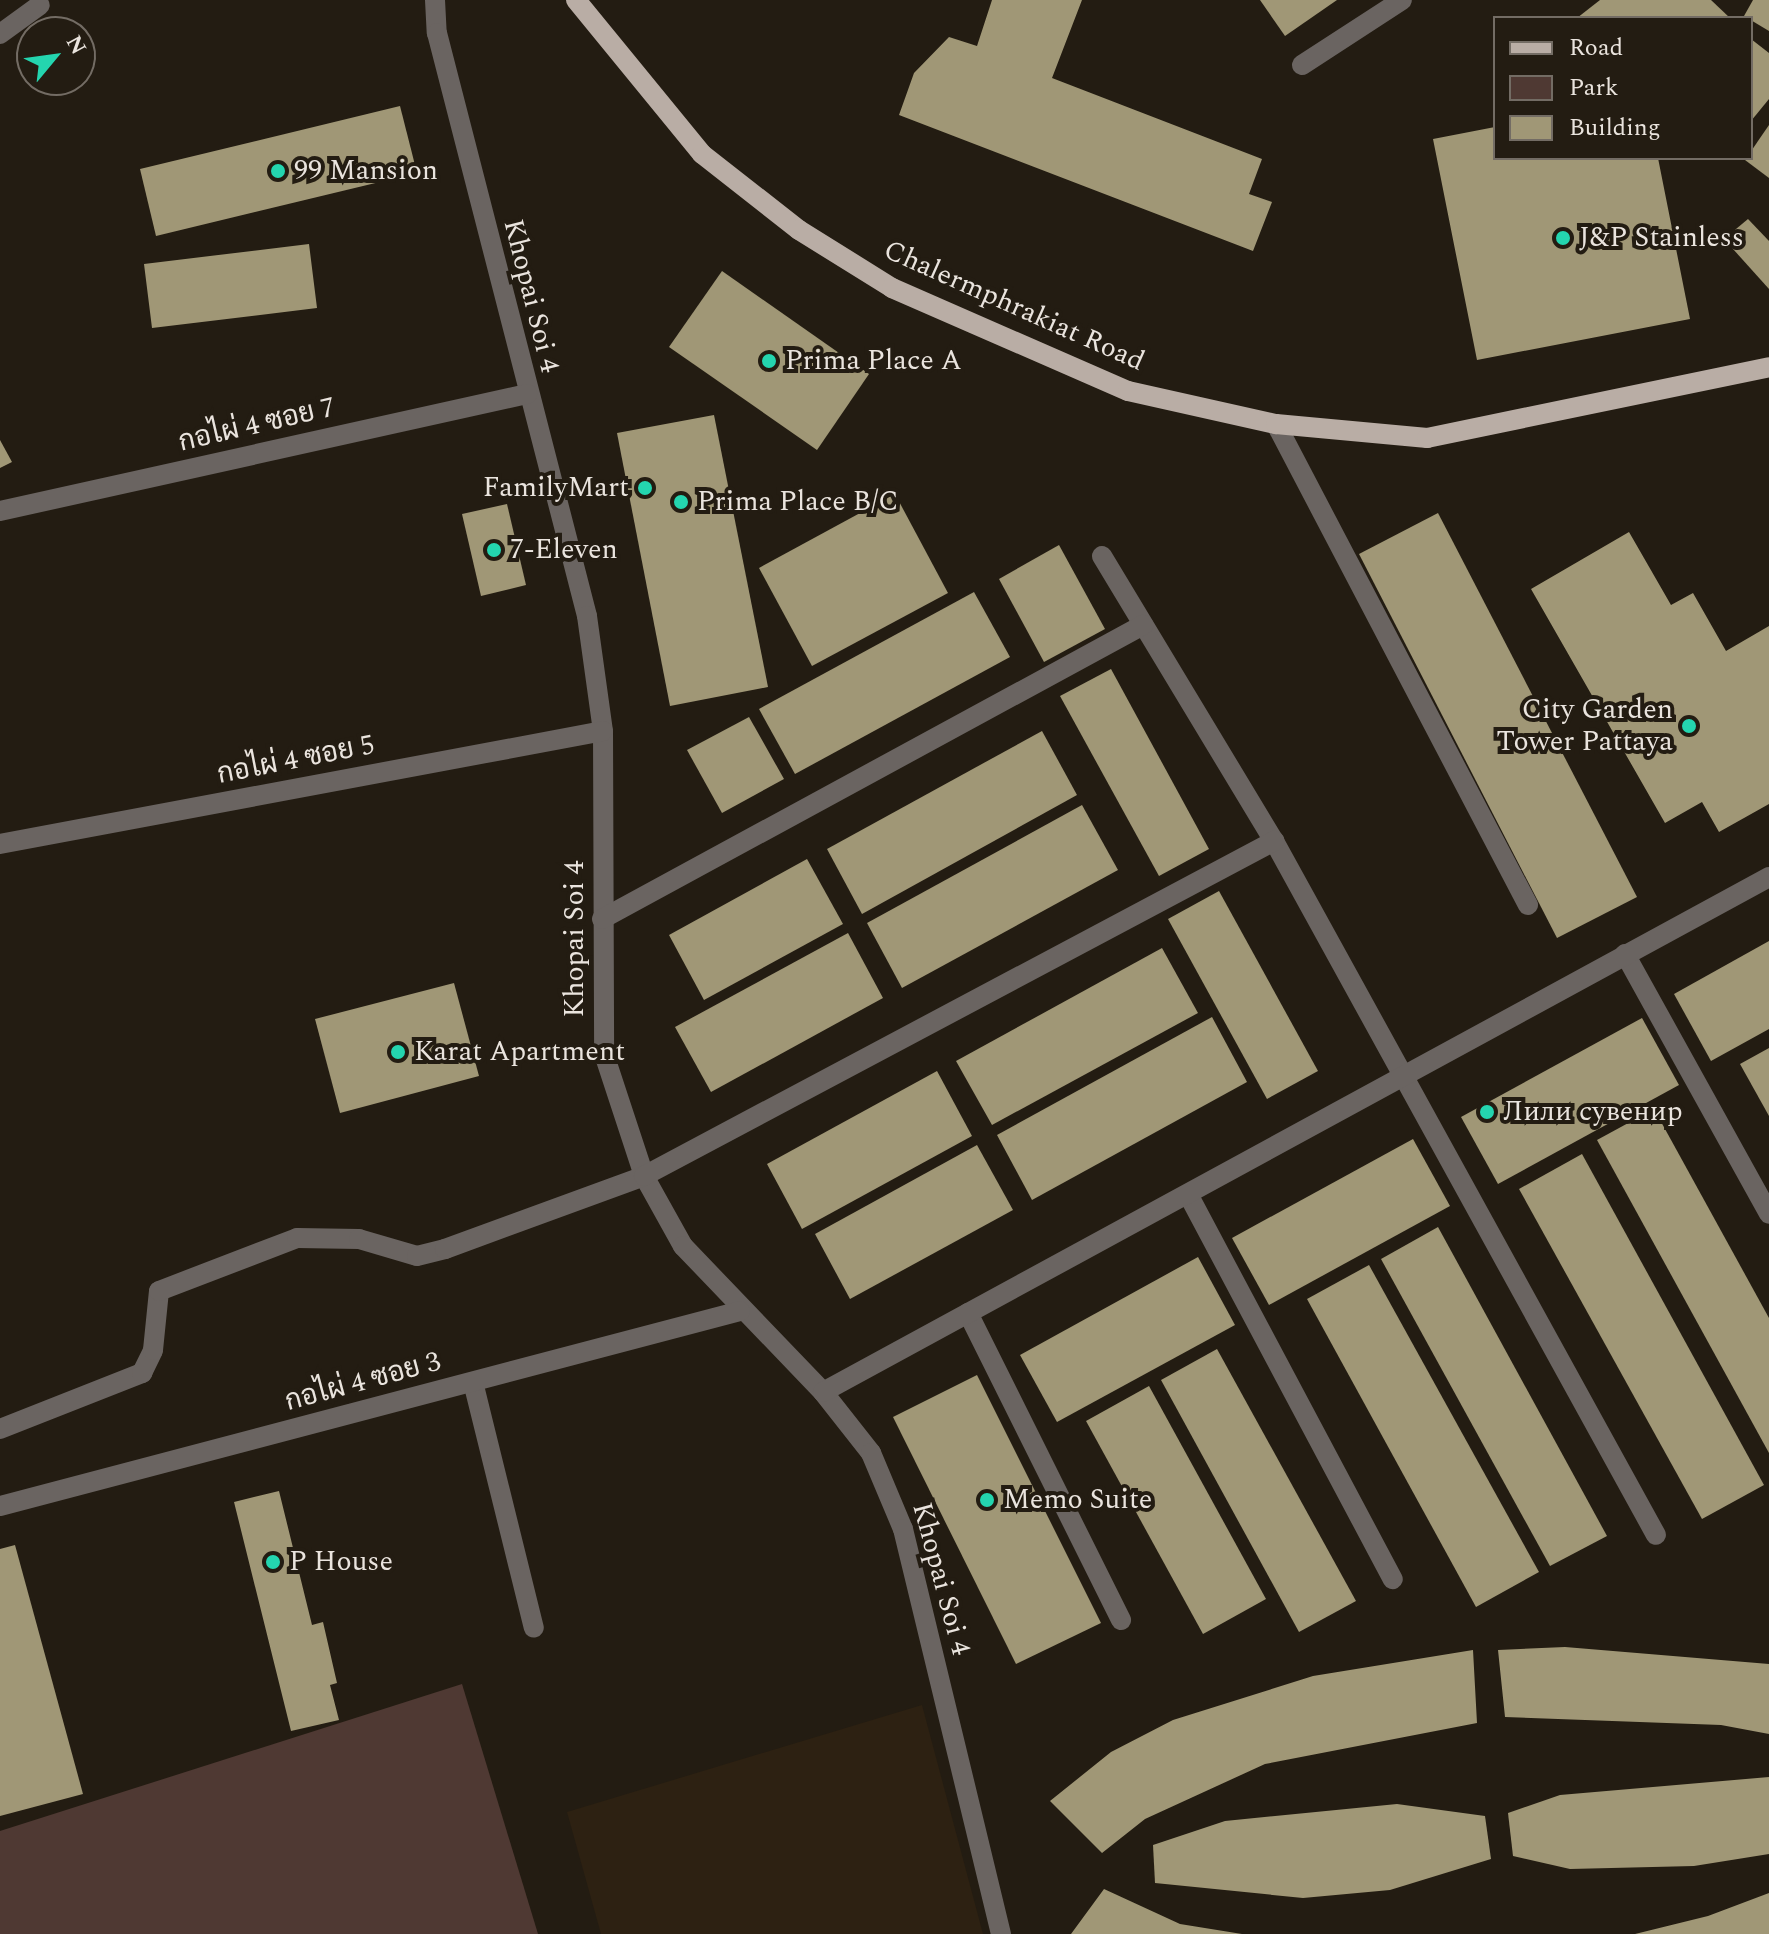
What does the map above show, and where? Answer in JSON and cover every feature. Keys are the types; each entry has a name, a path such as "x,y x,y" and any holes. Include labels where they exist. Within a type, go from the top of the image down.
{"main road":[{"name":"Chalermphrakiat Road","path":"576,0 702,154 799,230 892,288 1128,391 1276,424 1427,438 1769,367"}],"street":[{"name":"Khopai Soi 4","path":"435,0 437,33 527,394 587,616 603,731 604,1054 644,1176 683,1246 740,1311 823,1392 871,1453 903,1529 1001,1934"},
{"path":"1302,65 1402,0"},
{"path":"0,34 40,5"},
{"name":"กอไผ่ 4 ซอย 7","path":"0,511 527,394"},
{"path":"1276,424 1528,905"},
{"path":"1102,556 1274,841 1656,1535"},
{"path":"602,919 1143,625"},
{"name":"กอไผ่ 4 ซอย 5","path":"0,844 603,731"},
{"path":"0,1429 142,1373 153,1350 154,1299 188,1277 317,1235 417,1256 644,1176 1274,841"},
{"path":"823,1392 1407,1079 1625,954 1769,877"},
{"path":"1625,954 1769,1214"},
{"path":"1189,1196 1393,1579"},
{"name":"กอไผ่ 4 ซอย 3","path":"0,1506 740,1311"},
{"path":"968,1313 1121,1620"},
{"path":"473,1382 534,1628"}],"shaded area":[{"path":"922,1705 983,1934 601,1934 567,1812"}],"green space":[{"path":"462,1684 538,1934 0,1934 0,1831"}],"building":[{"path":"992,0 1082,0 1052,78 1262,159 1249,194 1272,202 1253,251 899,115 914,73 949,37 977,46"},
{"path":"1260,0 1337,0 1285,36"},
{"path":"1600,0 1711,0 1728,16 1580,16"},
{"path":"1753,0 1769,0 1769,31 1753,21 1753,16 1744,16"},
{"path":"1753,41 1769,53 1769,99 1753,119"},
{"name":"99 Mansion","path":"400,106 417,173 156,236 140,169"},
{"path":"1769,125 1769,178 1745,160 1753,160 1753,148"},
{"name":"J&P Stainless","path":"1493,127 1493,160 1658,160 1690,319 1477,360 1433,139"},
{"path":"1748,219 1769,241 1769,289 1724,239"},
{"path":"309,244 317,308 152,328 144,264"},
{"name":"Prima Place A","path":"722,271 869,374 817,450 669,347"},
{"name":"Prima Place B/C","path":"714,415 768,687 670,706 617,433"},
{"path":"0,440 12,462 0,468"},
{"path":"895,494 948,593 812,666 759,568"},
{"name":"7-Eleven","path":"507,504 526,585 481,596 462,514"},
{"path":"1438,513 1637,897 1557,938 1359,554"},
{"name":"City Garden Tower Pattaya","path":"1629,532 1671,605 1693,593 1726,651 1769,626 1769,804 1719,832 1702,802 1665,823 1531,589"},
{"path":"1059,545 1105,629 1044,662 999,579"},
{"path":"974,592 1010,657 795,774 759,709"},
{"path":"1111,669 1209,849 1159,876 1060,696"},
{"path":"749,717 784,779 722,813 687,750"},
{"path":"1042,731 1077,795 862,914 827,849"},
{"path":"1082,805 1118,870 902,988 867,923"},
{"path":"807,859 843,924 704,1000 669,935"},
{"path":"1219,891 1318,1071 1267,1099 1168,919"},
{"path":"848,933 883,998 711,1092 675,1027"},
{"path":"1769,941 1769,1029 1711,1061 1674,994"},
{"path":"1162,948 1198,1013 992,1125 956,1061"},
{"name":"Karat Apartment","path":"454,983 479,1076 340,1113 315,1019"},
{"path":"1212,1017 1247,1082 1032,1200 997,1135"},
{"path":"1642,1018 1679,1085 1498,1184 1461,1117"},
{"path":"1769,1048 1769,1116 1740,1064"},
{"path":"937,1071 972,1136 802,1229 767,1164"},
{"path":"1654,1109 1769,1318 1769,1453 1597,1140"},
{"path":"1413,1139 1450,1206 1269,1305 1232,1238"},
{"path":"977,1145 1013,1210 850,1299 815,1234"},
{"path":"1582,1154 1764,1485 1702,1519 1519,1189"},
{"path":"1438,1227 1607,1536 1550,1566 1381,1259"},
{"path":"1198,1257 1235,1325 1057,1422 1020,1355"},
{"path":"1369,1265 1539,1572 1476,1607 1307,1299"},
{"path":"1217,1349 1356,1601 1299,1632 1161,1380"},
{"name":"Memo Suite","path":"977,1375 1101,1623 1016,1664 893,1417"},
{"path":"1149,1386 1266,1599 1203,1634 1086,1421"},
{"name":"P House","path":"279,1491 312,1625 323,1622 337,1683 330,1685 339,1720 291,1731 234,1502"},
{"path":"15,1545 83,1794 0,1816 0,1549"},
{"path":"1565,1647 1769,1664 1769,1734 1721,1725 1505,1717 1498,1650"},
{"path":"1473,1650 1477,1723 1265,1764 1145,1819 1102,1853 1050,1801 1111,1752 1173,1720 1313,1676"},
{"path":"1769,1777 1769,1854 1694,1866 1570,1869 1513,1856 1508,1813 1560,1795"},
{"path":"1397,1804 1485,1816 1491,1859 1390,1890 1303,1898 1155,1883 1153,1845 1225,1821"},
{"path":"1104,1889 1180,1924 1242,1934 1071,1934"},
{"path":"1769,1893 1769,1934 1635,1934 1708,1916"}],"place":[{"name":"99 Mansion","path":"278,171"},
{"name":"J&P Stainless","path":"1563,238"},
{"name":"Prima Place A","path":"769,361"},
{"name":"FamilyMart","path":"645,488"},
{"name":"Prima Place B/C","path":"681,502"},
{"name":"7-Eleven","path":"494,550"},
{"name":"City Garden Tower Pattaya","path":"1689,726"},
{"name":"Karat Apartment","path":"398,1052"},
{"name":"Лили сувенир","path":"1487,1112"},
{"name":"Memo Suite","path":"987,1500"},
{"name":"P House","path":"273,1562"}]}
